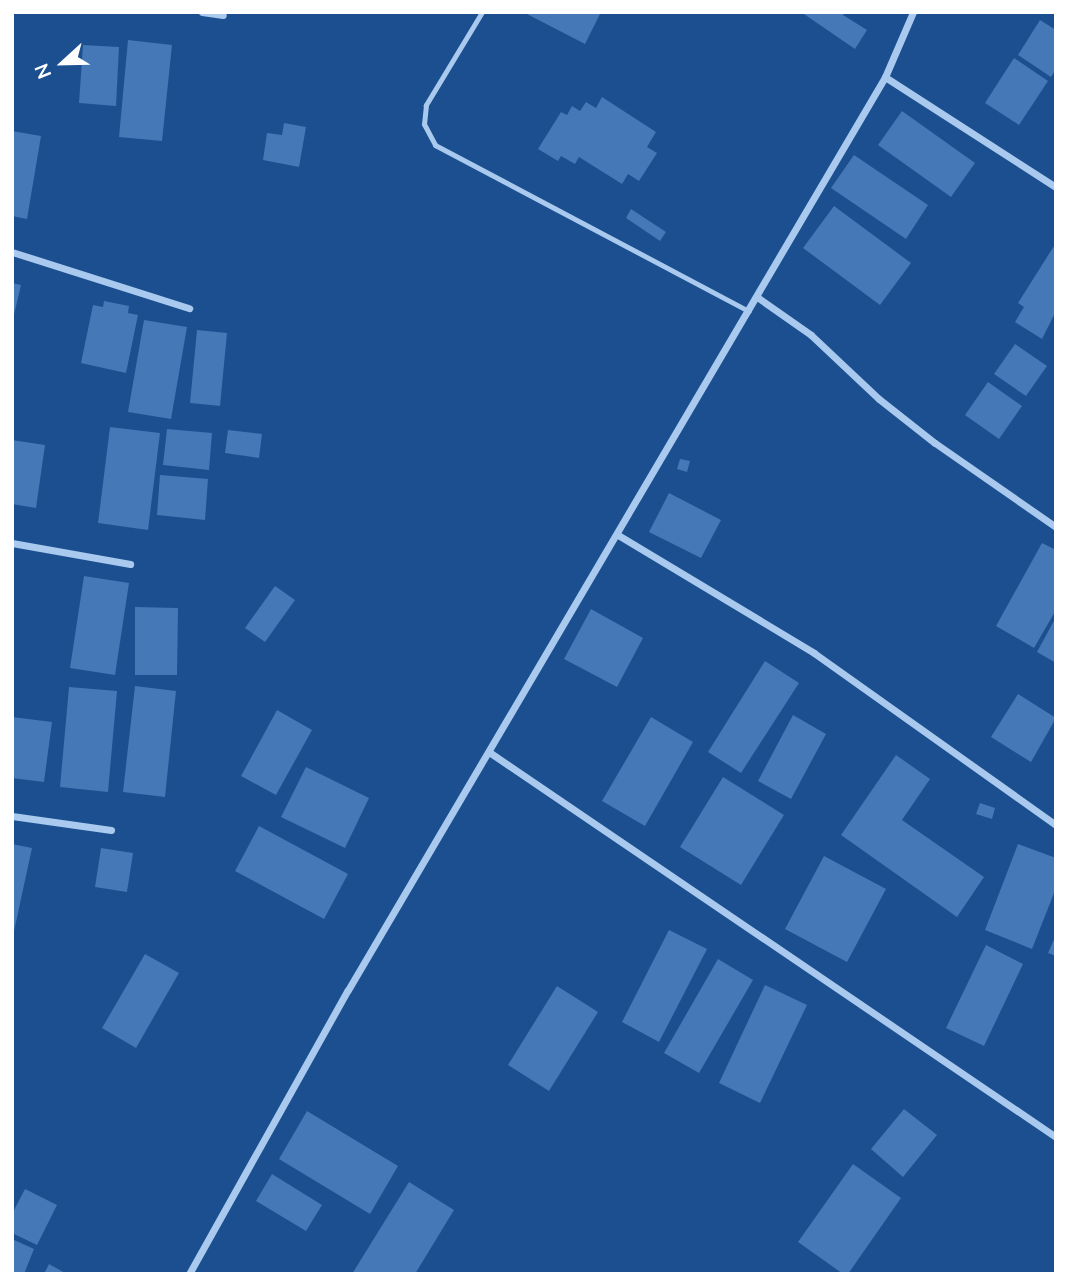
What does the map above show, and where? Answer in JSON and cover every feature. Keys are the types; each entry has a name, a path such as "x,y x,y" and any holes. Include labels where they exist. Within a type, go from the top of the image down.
{"street":[{"path":"202,12 223,15"},
{"path":"190,1274 348,990 885,77 913,12"},
{"path":"885,77 1056,187"},
{"path":"12,252 189,308"},
{"path":"757,296 811,335 879,399 935,443 1056,527"},
{"path":"618,535 814,653 1056,825"},
{"path":"12,542 130,564"},
{"path":"489,752 1056,1137"},
{"path":"12,816 111,830"}],"lane":[{"path":"482,12 426,105 424,124 435,145 749,311"}],"building":[{"path":"523,12 601,12 585,44"},
{"path":"801,12 845,12 843,15 867,30 855,49"},
{"path":"1040,20 1056,30 1056,69 1051,77 1018,55"},
{"path":"128,40 172,45 162,141 119,137"},
{"path":"83,45 119,47 116,106 79,103"},
{"path":"1014,58 1048,81 1019,125 985,103"},
{"path":"602,97 656,132 647,147 657,153 639,181 628,174 622,184 579,157 575,164 561,156 558,161 538,149 561,112 567,115 572,106 580,111 586,102 596,108"},
{"path":"902,111 975,163 951,197 878,145"},
{"path":"284,123 306,127 299,167 263,160 267,133 282,135"},
{"path":"12,131 41,136 27,219 12,216"},
{"path":"854,155 928,205 906,239 831,188"},
{"path":"834,206 911,263 880,305 803,248"},
{"path":"631,209 666,232 660,241 626,218"},
{"path":"1054,246 1056,311 1042,339 1015,322 1024,307 1018,303"},
{"path":"12,283 21,285 13,319 12,319"},
{"path":"104,301 129,306 128,313 138,315 126,373 81,363 93,305 103,307"},
{"path":"144,320 187,327 171,419 128,412"},
{"path":"197,330 227,333 220,406 190,403"},
{"path":"1015,344 1047,366 1026,396 994,374"},
{"path":"988,382 1022,406 999,439 965,415"},
{"path":"110,427 160,433 148,530 98,523"},
{"path":"167,429 212,433 209,470 163,465"},
{"path":"228,430 262,434 259,458 225,453"},
{"path":"12,440 45,445 36,508 12,504"},
{"path":"680,459 690,461 687,472 677,469"},
{"path":"160,475 208,479 205,520 157,515"},
{"path":"669,493 721,520 701,558 649,532"},
{"path":"1042,543 1056,550 1056,610 1034,648 996,626"},
{"path":"84,576 129,583 115,675 70,668"},
{"path":"275,586 295,600 265,642 245,628"},
{"path":"135,607 178,608 177,675 135,675"},
{"path":"591,609 643,638 617,687 564,659"},
{"path":"1056,617 1056,663 1037,652"},
{"path":"765,661 799,683 741,773 708,752"},
{"path":"135,686 176,691 165,797 123,792"},
{"path":"69,687 117,691 108,792 60,787"},
{"path":"1018,694 1056,718 1031,762 991,737"},
{"path":"277,710 312,730 276,795 241,776"},
{"path":"793,715 826,734 791,799 758,781"},
{"path":"12,717 52,722 44,782 12,778"},
{"path":"651,717 693,742 645,826 602,801"},
{"path":"896,755 930,779 902,820 984,877 957,917 841,835"},
{"path":"306,767 369,798 345,848 281,817"},
{"path":"723,777 784,815 741,885 680,847"},
{"path":"980,803 995,808 992,819 976,814"},
{"path":"259,826 348,874 324,919 235,871"},
{"path":"12,844 32,848 13,936 12,936"},
{"path":"1018,844 1056,858 1056,888 1032,949 985,930"},
{"path":"101,848 133,853 127,892 95,887"},
{"path":"824,856 886,889 847,962 785,929"},
{"path":"669,930 707,949 659,1042 622,1022"},
{"path":"1056,935 1056,956 1048,953"},
{"path":"986,945 1023,964 984,1046 946,1028"},
{"path":"145,954 179,973 136,1048 102,1028"},
{"path":"718,959 753,980 699,1073 664,1053"},
{"path":"765,985 807,1005 760,1103 719,1083"},
{"path":"557,986 598,1012 549,1091 508,1065"},
{"path":"904,1109 937,1135 903,1177 871,1149"},
{"path":"307,1111 398,1166 370,1214 279,1159"},
{"path":"853,1164 901,1198 848,1274 843,1274 798,1242"},
{"path":"272,1174 322,1205 306,1231 256,1201"},
{"path":"409,1182 454,1210 415,1274 352,1274"},
{"path":"25,1189 57,1205 37,1245 12,1233 12,1214"},
{"path":"12,1239 34,1249 24,1274 12,1274"},
{"path":"49,1264 67,1274 44,1274"}]}
